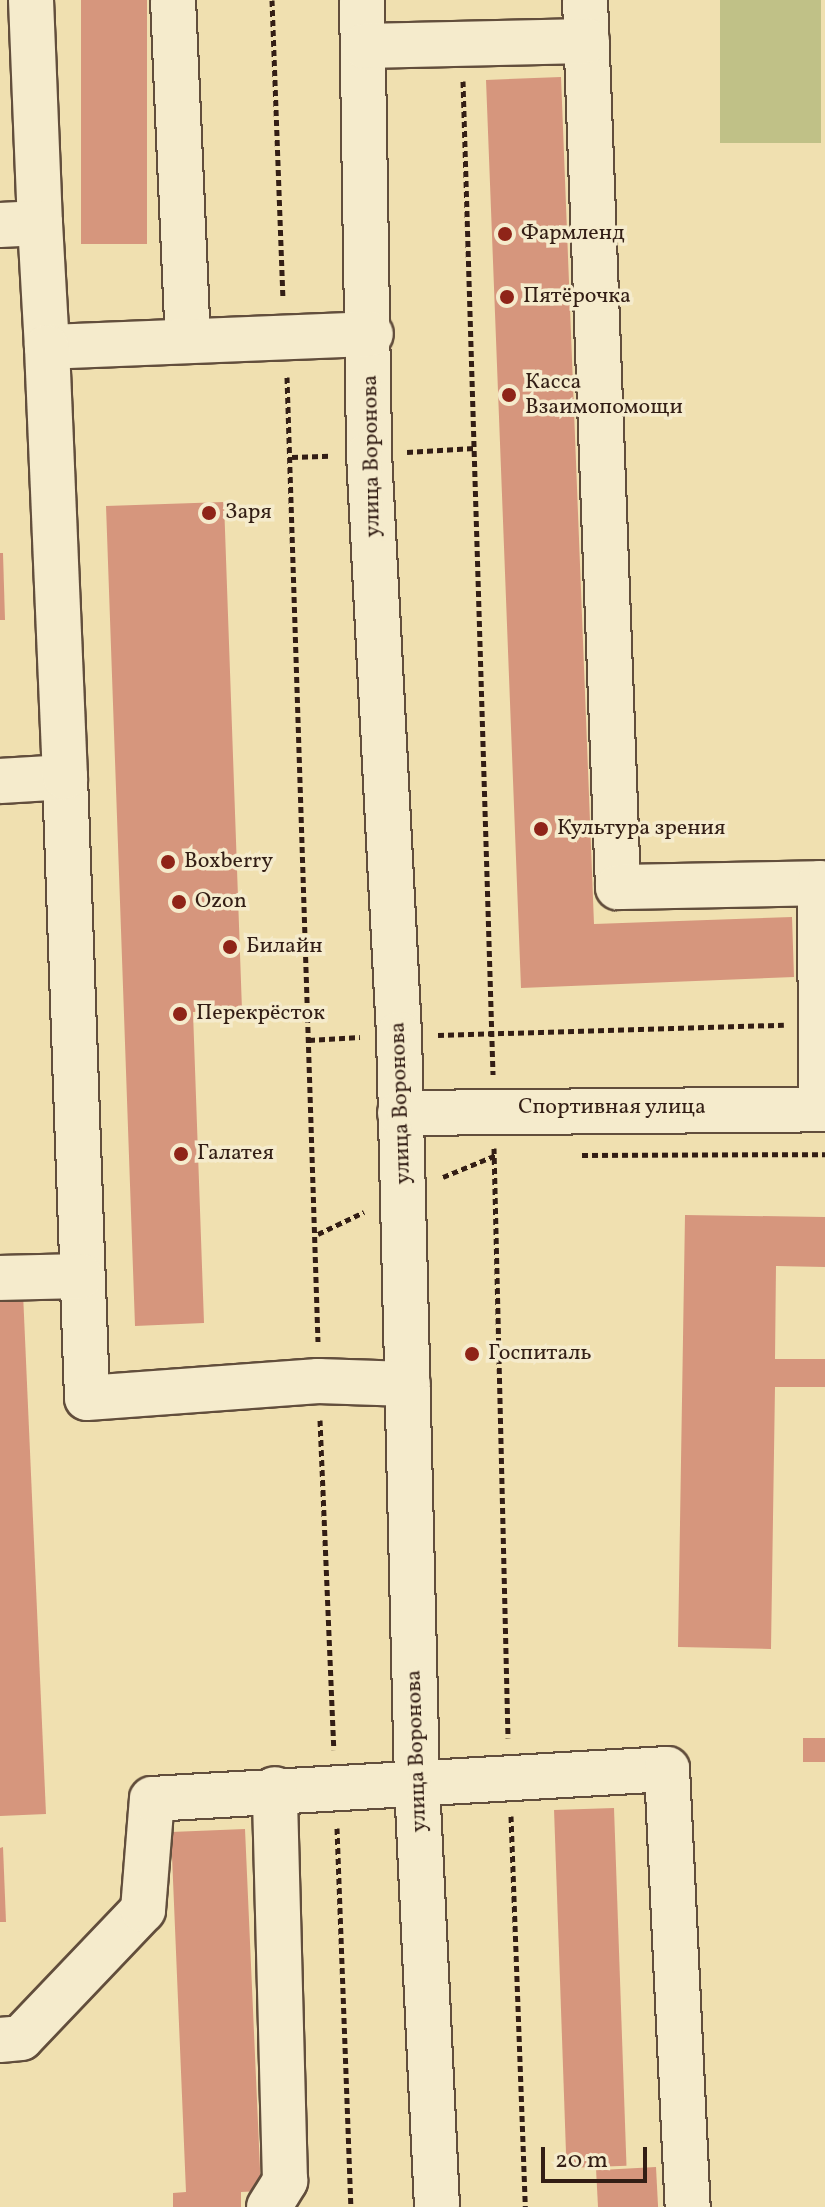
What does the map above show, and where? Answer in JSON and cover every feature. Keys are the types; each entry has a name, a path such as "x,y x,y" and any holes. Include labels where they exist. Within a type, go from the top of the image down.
{"street":[{"path":"31,0 20,224 47,347 87,1398 318,1381 408,1384"},
{"path":"173,0 188,338"},
{"name":"улица Воронова","path":"362,0 371,334 369,454 399,1034 417,1783 437,2207"},
{"path":"364,46 586,20 618,887 823,882 820,1024 823,1109"},
{"path":"47,347 188,338 371,334"},
{"path":"0,781 65,777"},
{"name":"Спортивная улица","path":"400,1113 823,1109"},
{"path":"0,1278 81,1276"},
{"path":"0,2040 21,2038 143,1910 152,1799 336,1784 417,1783 667,1769 688,2207"},
{"path":"269,2207 285,2181 275,1789"}],"path":[{"path":"272,0 318,1381 351,2207"},
{"path":"309,1040 399,1034 820,1024"},
{"path":"573,1155 825,1154"},
{"path":"494,1155 510,1155"}],"green space":[{"path":"720,0 821,0 821,143 720,143"}],"building":[{"path":"81,0 147,0 147,244 81,244"},
{"path":"561,77 594,924 792,917 794,977 521,988 486,80"},
{"path":"224,502 242,1010 193,1012 204,1323 135,1326 106,506"},
{"path":"0,553 3,553 5,620 0,620"},
{"path":"685,1215 825,1217 825,1267 776,1266 775,1359 825,1359 825,1387 775,1387 771,1649 678,1647"},
{"path":"23,1293 46,1814 0,1816 0,1294"},
{"path":"803,1738 825,1738 825,1762 803,1762"},
{"path":"614,1808 626,2166 567,2168 554,1810"},
{"path":"245,1829 261,2191 241,2192 241,2207 173,2207 173,2193 186,2192 171,1832"},
{"path":"3,1847 6,1922 0,1922 0,1848"},
{"path":"656,2167 658,2207 598,2207 596,2170"}],"place":[{"name":"Фармленд","path":"505,234"},
{"name":"Пятёрочка","path":"507,297"},
{"name":"Касса Взаимопомощи","path":"509,395"},
{"name":"Заря","path":"209,513"},
{"name":"Культура зрения","path":"541,829"},
{"name":"Boxberry","path":"168,862"},
{"name":"Ozon","path":"179,902"},
{"name":"Билайн","path":"230,947"},
{"name":"Перекрёсток","path":"180,1014"},
{"name":"Галатея","path":"181,1154"},
{"name":"Госпиталь","path":"472,1354"}]}
